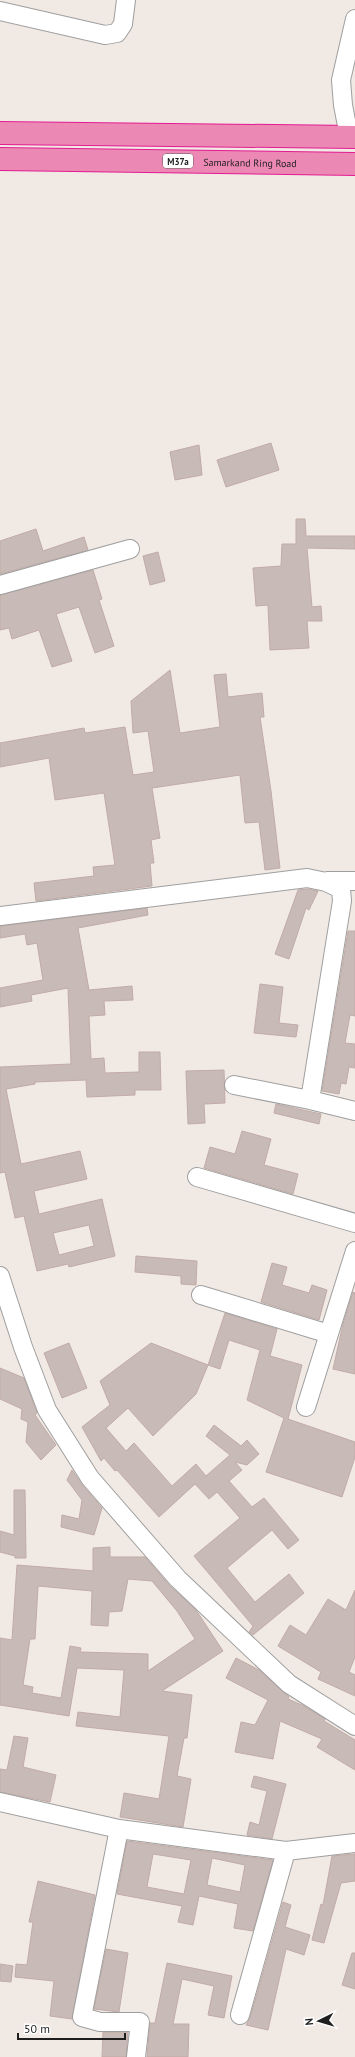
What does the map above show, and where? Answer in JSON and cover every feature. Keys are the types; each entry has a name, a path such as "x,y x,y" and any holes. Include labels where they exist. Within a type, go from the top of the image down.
{"highway":[{"path":"0,133 352,137"},
{"name":"Samarkand Ring Road","path":"0,159 355,164"}],"street":[{"path":"0,11 105,35 117,33 123,24 126,0"},
{"path":"352,137 343,105 342,80 355,19"},
{"path":"0,585 130,549"},
{"path":"0,916 307,878 326,882 341,889 342,901 310,1100"},
{"path":"326,882 355,881"},
{"path":"234,1085 310,1100 355,1111"},
{"path":"197,1177 355,1223"},
{"path":"306,1407 355,1251"},
{"path":"0,1276 23,1347 47,1410 90,1478 178,1579 289,1684 355,1726"},
{"path":"201,1295 329,1334"},
{"path":"0,1802 119,1829 286,1851 355,1843"},
{"path":"119,1829 82,2017 100,2022 140,2022 136,2057"},
{"path":"240,2015 286,1851"}],"building":[{"path":"271,443 279,470 226,487 217,460"},
{"path":"199,445 202,475 175,480 170,452"},
{"path":"296,519 305,519 306,536 355,536 355,549 307,548 312,607 321,606 322,621 307,621 309,648 270,650 268,605 256,606 253,568 281,566 282,544 296,544"},
{"path":"36,529 43,551 84,537 88,550 0,574 0,541"},
{"path":"158,552 165,581 150,585 143,556"},
{"path":"93,570 102,599 99,600 114,646 95,653 79,607 56,614 72,661 52,667 39,630 12,639 9,628 0,630 0,595"},
{"path":"170,670 180,733 220,727 214,675 226,674 228,697 262,693 264,717 260,717 280,868 265,870 259,822 245,823 240,775 152,788 160,838 151,840 154,863 150,863 152,886 36,901 34,883 94,876 93,867 115,865 104,793 55,800 49,758 0,767 0,743 84,728 85,733 125,727 133,775 154,772 148,731 133,733 131,701"},
{"path":"307,889 318,891 309,910 306,908 289,959 275,954 298,890"},
{"path":"147,908 148,915 78,928 89,990 132,986 133,1000 104,1001 105,1015 89,1016 91,1059 104,1058 105,1073 139,1072 139,1052 160,1052 161,1090 135,1090 135,1095 87,1097 86,1080 35,1082 35,1084 6,1089 21,1164 80,1151 87,1179 34,1191 39,1214 102,1199 115,1256 69,1267 68,1264 37,1271 24,1216 15,1218 5,1172 0,1173 0,1067 71,1064 68,988 31,995 32,1001 0,1007 0,988 43,980 37,943 27,945 25,934 0,938 0,926","holes":["89,1225 94,1246 59,1255 53,1233"]},
{"path":"348,931 355,931 355,1016 350,1015 345,1043 355,1044 355,1068 349,1067 346,1084 341,1083 339,1094 322,1091"},
{"path":"260,984 283,987 279,1023 298,1025 296,1037 254,1033"},
{"path":"224,1070 225,1103 204,1104 205,1123 188,1124 186,1071"},
{"path":"276,1104 321,1114 319,1124 274,1113"},
{"path":"242,1131 271,1139 264,1165 298,1174 293,1194 204,1168 210,1147 235,1154"},
{"path":"136,1256 197,1261 196,1285 181,1284 181,1276 135,1272"},
{"path":"272,1263 287,1267 282,1285 309,1293 312,1285 327,1290 319,1320 261,1302"},
{"path":"353,1292 355,1293 355,1374 333,1369 343,1324"},
{"path":"225,1313 277,1329 270,1356 302,1365 288,1419 355,1442 355,1457 342,1497 266,1472 284,1418 247,1400 260,1350 229,1340 220,1369 208,1365"},
{"path":"69,1343 87,1388 62,1398 44,1353"},
{"path":"151,1343 208,1365 196,1394 153,1436 128,1408 106,1428 126,1451 134,1443 172,1486 196,1464 206,1476 230,1455 206,1436 214,1425 241,1446 247,1440 259,1454 247,1465 235,1462 242,1470 229,1481 252,1507 264,1498 299,1540 288,1549 272,1530 227,1568 255,1602 289,1574 304,1593 253,1635 249,1632 253,1626 194,1556 240,1518 217,1492 209,1499 195,1484 159,1517 117,1470 115,1471 104,1458 101,1461 82,1427 110,1405 100,1381"},
{"path":"0,1368 24,1378 37,1413 35,1415 56,1445 41,1460 26,1442 28,1422 21,1419 22,1409 0,1399"},
{"path":"72,1470 82,1485 102,1508 94,1535 61,1527 62,1515 79,1519 82,1500 67,1480"},
{"path":"14,1490 25,1490 26,1558 15,1558 15,1556 0,1552 0,1531 14,1535"},
{"path":"110,1547 110,1557 145,1557 170,1586 196,1610 223,1651 162,1691 192,1695 187,1738 184,1738 177,1776 191,1779 183,1827 120,1817 124,1793 159,1799 169,1736 76,1726 78,1712 120,1717 124,1670 77,1668 69,1716 0,1705 0,1638 12,1640 17,1565 93,1571 93,1548","holes":["128,1579 152,1581 177,1611 195,1639 148,1671 148,1654 80,1652 81,1648 70,1646 61,1698 32,1693 33,1687 23,1685 30,1639 35,1639 38,1586 92,1591 91,1625 108,1626 109,1612 122,1611"]},
{"path":"355,1590 355,1657 349,1672 355,1675 355,1696 318,1679 321,1672 278,1646 290,1625 306,1635 328,1599 346,1610"},
{"path":"236,1658 259,1670 289,1697 288,1699 302,1705 325,1719 324,1721 355,1740 355,1770 317,1747 322,1739 280,1721 273,1759 235,1752 241,1722 255,1725 268,1700 226,1678"},
{"path":"14,1736 28,1738 23,1767 56,1775 50,1802 0,1792 0,1769 7,1770"},
{"path":"254,1776 286,1784 272,1839 247,1835 250,1822 259,1825 267,1791 251,1787"},
{"path":"127,1841 273,1860 253,1931 234,1928 238,1904 199,1896 193,1925 178,1922 182,1906 117,1894","holes":["153,1854 191,1860 184,1894 147,1887","212,1858 245,1865 240,1892 207,1885"]},
{"path":"355,1854 355,1881 341,1883 324,1943 312,1940 321,1904 323,1905 332,1856"},
{"path":"38,1881 95,1895 72,2019 50,2016 54,1981 15,1977 16,1964 27,1965 33,1922 29,1922"},
{"path":"283,1902 291,1905 285,1927 310,1935 304,1955 286,1949 268,2030 246,2025 250,2018"},
{"path":"106,1949 128,1953 119,2012 94,2009"},
{"path":"352,1953 355,1953 355,1989 342,1985"},
{"path":"167,1963 232,1976 224,2018 208,2015 214,1986 182,1979 173,2024 189,2024 188,2057 147,2057 150,2023 155,2023"},
{"path":"0,1964 13,1966 11,1982 0,1981"},
{"path":"103,2032 128,2032 126,2057 102,2057"}]}
